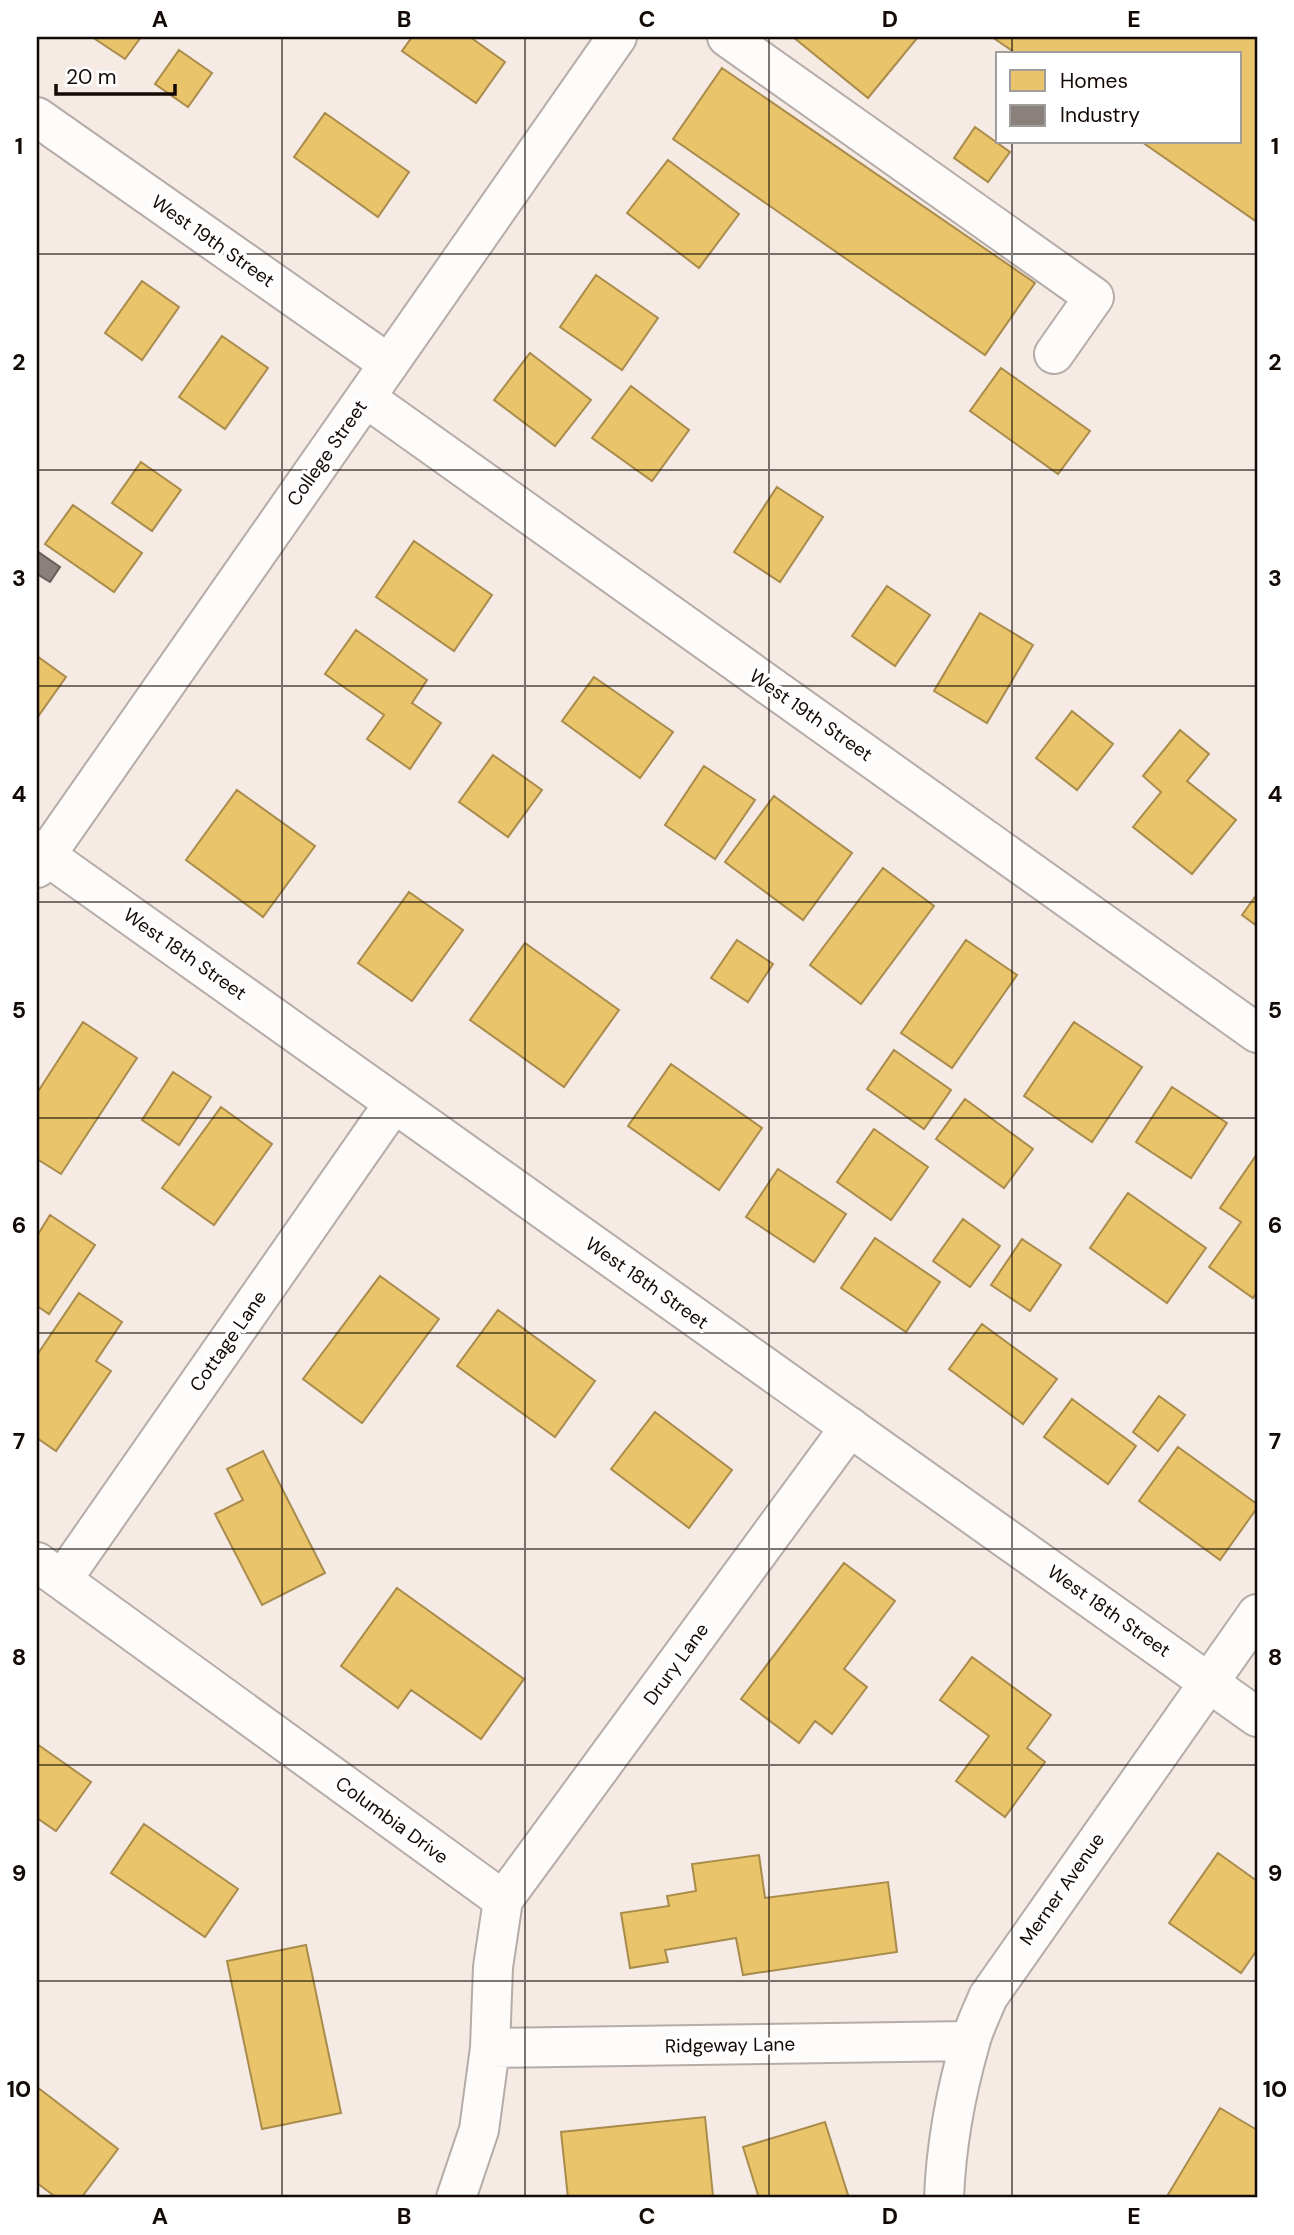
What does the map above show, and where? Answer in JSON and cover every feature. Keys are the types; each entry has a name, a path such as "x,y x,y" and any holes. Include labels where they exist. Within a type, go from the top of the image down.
{"street":[{"name":"College Street","path":"40,858 366,398 617,37"},
{"path":"727,37 1094,297 1054,354"},
{"name":"West 19th Street","path":"37,117 389,364"},
{"name":"West 19th Street","path":"366,398 1257,1033"},
{"name":"West 18th Street","path":"40,858 394,1102 1257,1717"},
{"name":"Cottage Lane","path":"49,1571 394,1102"},
{"name":"Drury Lane","path":"503,1900 850,1427"},
{"name":"Columbia Drive","path":"49,1571 503,1900"},
{"name":"Merner Avenue","path":"944,2198 956,2106 970,2041 988,1997 1257,1614"},
{"path":"456,2198 479,2130 490,2048 493,1968 503,1900"},
{"name":"Ridgeway Lane","path":"490,2048 970,2041"}],"building: Homes":[{"path":"92,37 141,37 125,59"},
{"path":"412,37 470,37 505,62 476,103 402,51"},
{"path":"793,37 918,37 868,98"},
{"path":"992,37 1257,37 1257,222 1145,144 1242,144 1242,52 1014,52"},
{"path":"179,50 212,73 188,107 155,84"},
{"path":"722,68 1035,283 985,355 673,139"},
{"path":"325,113 409,172 378,217 294,157"},
{"path":"975,127 1010,152 988,182 954,158"},
{"path":"668,160 739,214 699,268 627,213"},
{"path":"596,275 658,318 622,370 560,327"},
{"path":"142,281 179,307 142,360 105,333"},
{"path":"222,336 268,368 225,429 179,397"},
{"path":"530,353 591,400 555,446 494,400"},
{"path":"1001,368 1090,431 1058,474 970,411"},
{"path":"631,386 689,430 652,481 592,438"},
{"path":"141,462 181,490 152,531 112,503"},
{"path":"777,487 823,517 780,582 734,552"},
{"path":"73,505 142,553 114,592 45,544"},
{"path":"414,541 492,595 454,651 376,597"},
{"path":"887,586 930,615 895,666 852,636"},
{"path":"980,613 1033,645 987,723 934,691"},
{"path":"356,630 427,680 412,703 441,723 410,769 367,739 384,715 325,674"},
{"path":"37,656 66,677 37,718"},
{"path":"594,677 673,732 640,778 562,721"},
{"path":"1072,711 1113,744 1077,790 1036,758"},
{"path":"1180,730 1209,754 1187,781 1236,820 1192,874 1133,827 1161,792 1143,776"},
{"path":"493,755 542,790 508,837 459,802"},
{"path":"704,766 755,800 715,859 665,825"},
{"path":"237,790 315,846 263,917 186,860"},
{"path":"774,796 852,853 803,920 725,862"},
{"path":"883,868 934,906 861,1004 810,965"},
{"path":"409,892 463,930 412,1001 358,963"},
{"path":"1257,894 1257,926 1242,915"},
{"path":"737,940 773,964 748,1002 711,978"},
{"path":"966,940 1017,975 952,1068 901,1033"},
{"path":"525,943 619,1010 564,1087 470,1020"},
{"path":"83,1022 137,1058 61,1174 37,1159 37,1088 39,1090"},
{"path":"1074,1022 1142,1067 1092,1142 1024,1096"},
{"path":"894,1050 951,1090 924,1129 867,1089"},
{"path":"671,1064 762,1128 719,1190 628,1126"},
{"path":"173,1072 211,1097 179,1145 142,1120"},
{"path":"1172,1087 1227,1123 1191,1178 1136,1142"},
{"path":"965,1099 1033,1149 1004,1188 936,1139"},
{"path":"221,1107 272,1144 214,1225 162,1188"},
{"path":"874,1129 928,1167 891,1220 837,1182"},
{"path":"1257,1154 1257,1292 1253,1298 1209,1267 1241,1222 1220,1208"},
{"path":"778,1169 846,1214 814,1262 746,1217"},
{"path":"1128,1193 1206,1248 1167,1303 1090,1248"},
{"path":"50,1215 95,1245 49,1314 37,1306 37,1236"},
{"path":"963,1219 1000,1246 970,1287 933,1261"},
{"path":"875,1238 940,1282 906,1332 841,1288"},
{"path":"1022,1239 1061,1265 1030,1311 991,1285"},
{"path":"380,1276 439,1319 362,1423 303,1379"},
{"path":"79,1293 122,1322 96,1361 111,1371 56,1451 37,1438 37,1355"},
{"path":"498,1310 595,1381 555,1437 457,1366"},
{"path":"982,1324 1057,1379 1023,1424 949,1369"},
{"path":"1159,1396 1185,1415 1158,1451 1133,1432"},
{"path":"1072,1399 1136,1446 1108,1484 1044,1437"},
{"path":"655,1412 732,1470 689,1528 611,1469"},
{"path":"1178,1447 1257,1504 1257,1508 1220,1560 1139,1501"},
{"path":"263,1451 325,1573 262,1605 215,1514 243,1500 227,1469"},
{"path":"844,1563 895,1601 844,1669 867,1687 832,1734 815,1721 799,1743 741,1699"},
{"path":"397,1588 524,1679 481,1739 411,1690 398,1708 341,1666"},
{"path":"972,1657 1051,1715 1027,1748 1045,1762 1005,1817 956,1781 989,1736 940,1700"},
{"path":"37,1744 91,1782 56,1831 37,1818"},
{"path":"144,1824 238,1889 205,1937 111,1873"},
{"path":"1218,1853 1257,1881 1257,1950 1241,1973 1169,1923"},
{"path":"759,1855 765,1898 888,1882 897,1952 743,1975 736,1938 665,1950 668,1962 630,1968 621,1913 669,1906 667,1896 696,1891 692,1864"},
{"path":"306,1945 341,2113 262,2129 227,1961"},
{"path":"37,2087 118,2149 81,2198 57,2198 37,2183"},
{"path":"1220,2108 1257,2130 1257,2198 1166,2198"},
{"path":"705,2117 713,2196 568,2198 561,2132"},
{"path":"825,2122 849,2198 759,2198 743,2147"}],"building: Industry":[{"path":"37,551 60,567 50,582 37,574"}]}
